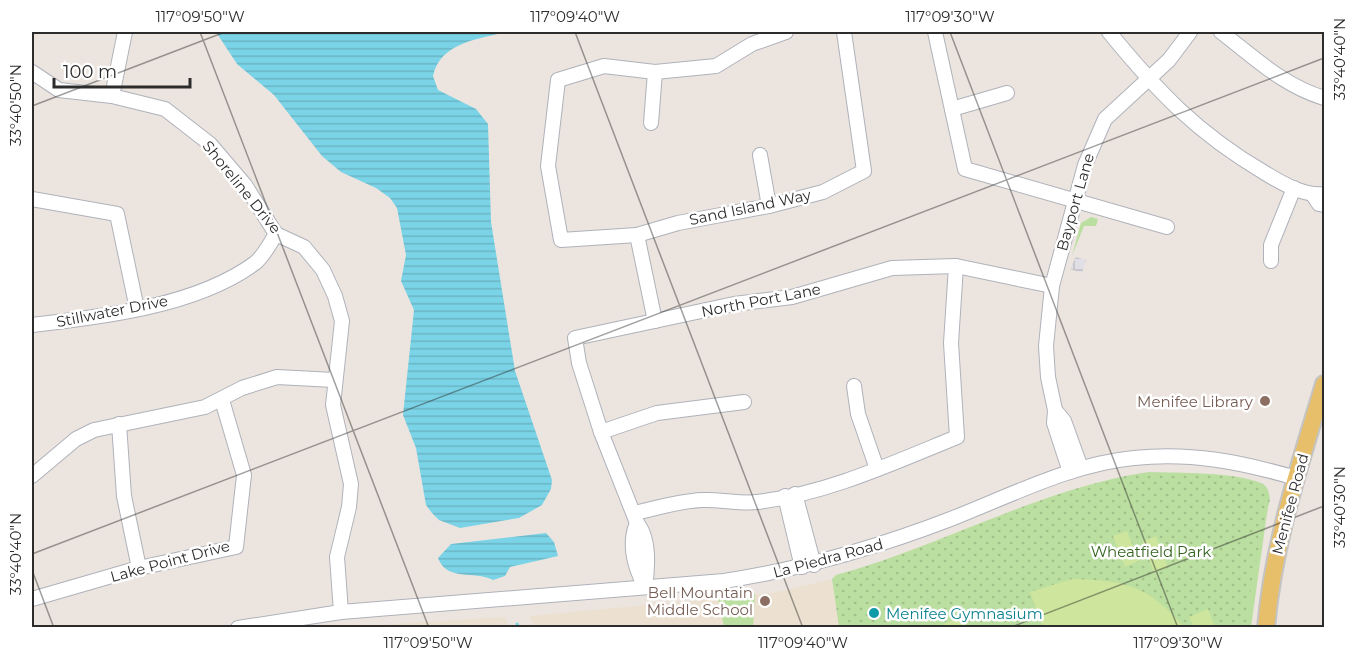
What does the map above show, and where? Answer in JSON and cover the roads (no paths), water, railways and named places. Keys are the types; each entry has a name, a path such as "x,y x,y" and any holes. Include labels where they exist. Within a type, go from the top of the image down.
{"main road":[{"name":"Menifee Road","path":"1266,627 1276,558 1296,478 1324,384"}],"street":[{"path":"112,96 125,32"},
{"path":"651,123 655,72 716,66 752,44 786,32"},
{"name":"Sand Island Way","path":"655,72 603,66 558,80 548,166 561,240 637,235 678,223 769,206 823,192 864,171 844,32"},
{"path":"935,32 965,169 1167,227"},
{"path":"1109,32 1147,78 1188,121 1243,160 1294,188 1319,194 1324,205"},
{"name":"Bayport Lane","path":"1076,470 1064,421 1055,410 1048,376 1046,346 1052,286 1094,140 1105,119 1169,60 1190,32"},
{"path":"1221,32 1280,79 1305,92 1324,98"},
{"name":"Shoreline Drive","path":"32,72 59,90 112,96 165,109 210,144 245,185 276,234 304,248 323,270 335,296 342,321 341,354 334,380 336,424 348,463 351,484 349,507 337,557 341,612"},
{"path":"952,109 1007,93"},
{"path":"760,154 769,206"},
{"path":"1271,261 1271,245 1294,188"},
{"path":"32,199 117,214 137,309"},
{"name":"Stillwater Drive","path":"32,325 137,309 217,287 257,262 276,234"},
{"path":"637,235 655,321"},
{"path":"636,518 678,503 702,500 756,502 790,495 877,469 957,437 951,343 956,266"},
{"name":"North Port Lane","path":"601,432 579,363 575,338 734,304 792,297 892,268 956,266 1052,286"},
{"path":"32,476 76,439 94,430 205,407 242,388 277,377 334,380"},
{"path":"854,386 858,414 877,469"},
{"name":"Lake Point Drive","path":"32,599 139,568 236,546 244,475 222,399"},
{"path":"645,587 648,569 644,532 636,518 601,432 657,413 744,402"},
{"path":"119,424 124,496 139,568"},
{"name":"La Piedra Road","path":"238,627 341,612 724,581 808,566 896,539 1076,470 1131,458 1176,455 1232,460 1296,478"},
{"path":"790,495 808,566"}],"water":[{"path":"216,32 506,32 473,40 452,49 437,65 433,76 438,90 476,109 488,124 491,222 515,371 552,480 551,489 542,505 519,518 460,528 439,520 426,505 416,448 403,415 414,310 401,281 406,255 397,208 390,198 376,188 341,172 322,156 274,95 237,64"},
{"path":"546,533 554,542 558,556 510,567 505,576 493,580 454,573 442,565 438,558 451,544"}],"waterway":[{"path":"517,624 519,628"}],"place":[{"name":"Menifee Library","path":"1265,401"},
{"name":"Bell Mountain Middle School","path":"765,601"},
{"name":"Menifee Gymnasium","path":"874,613"}],"park label":[{"name":"Wheatfield Park","path":"1151,551"}]}
